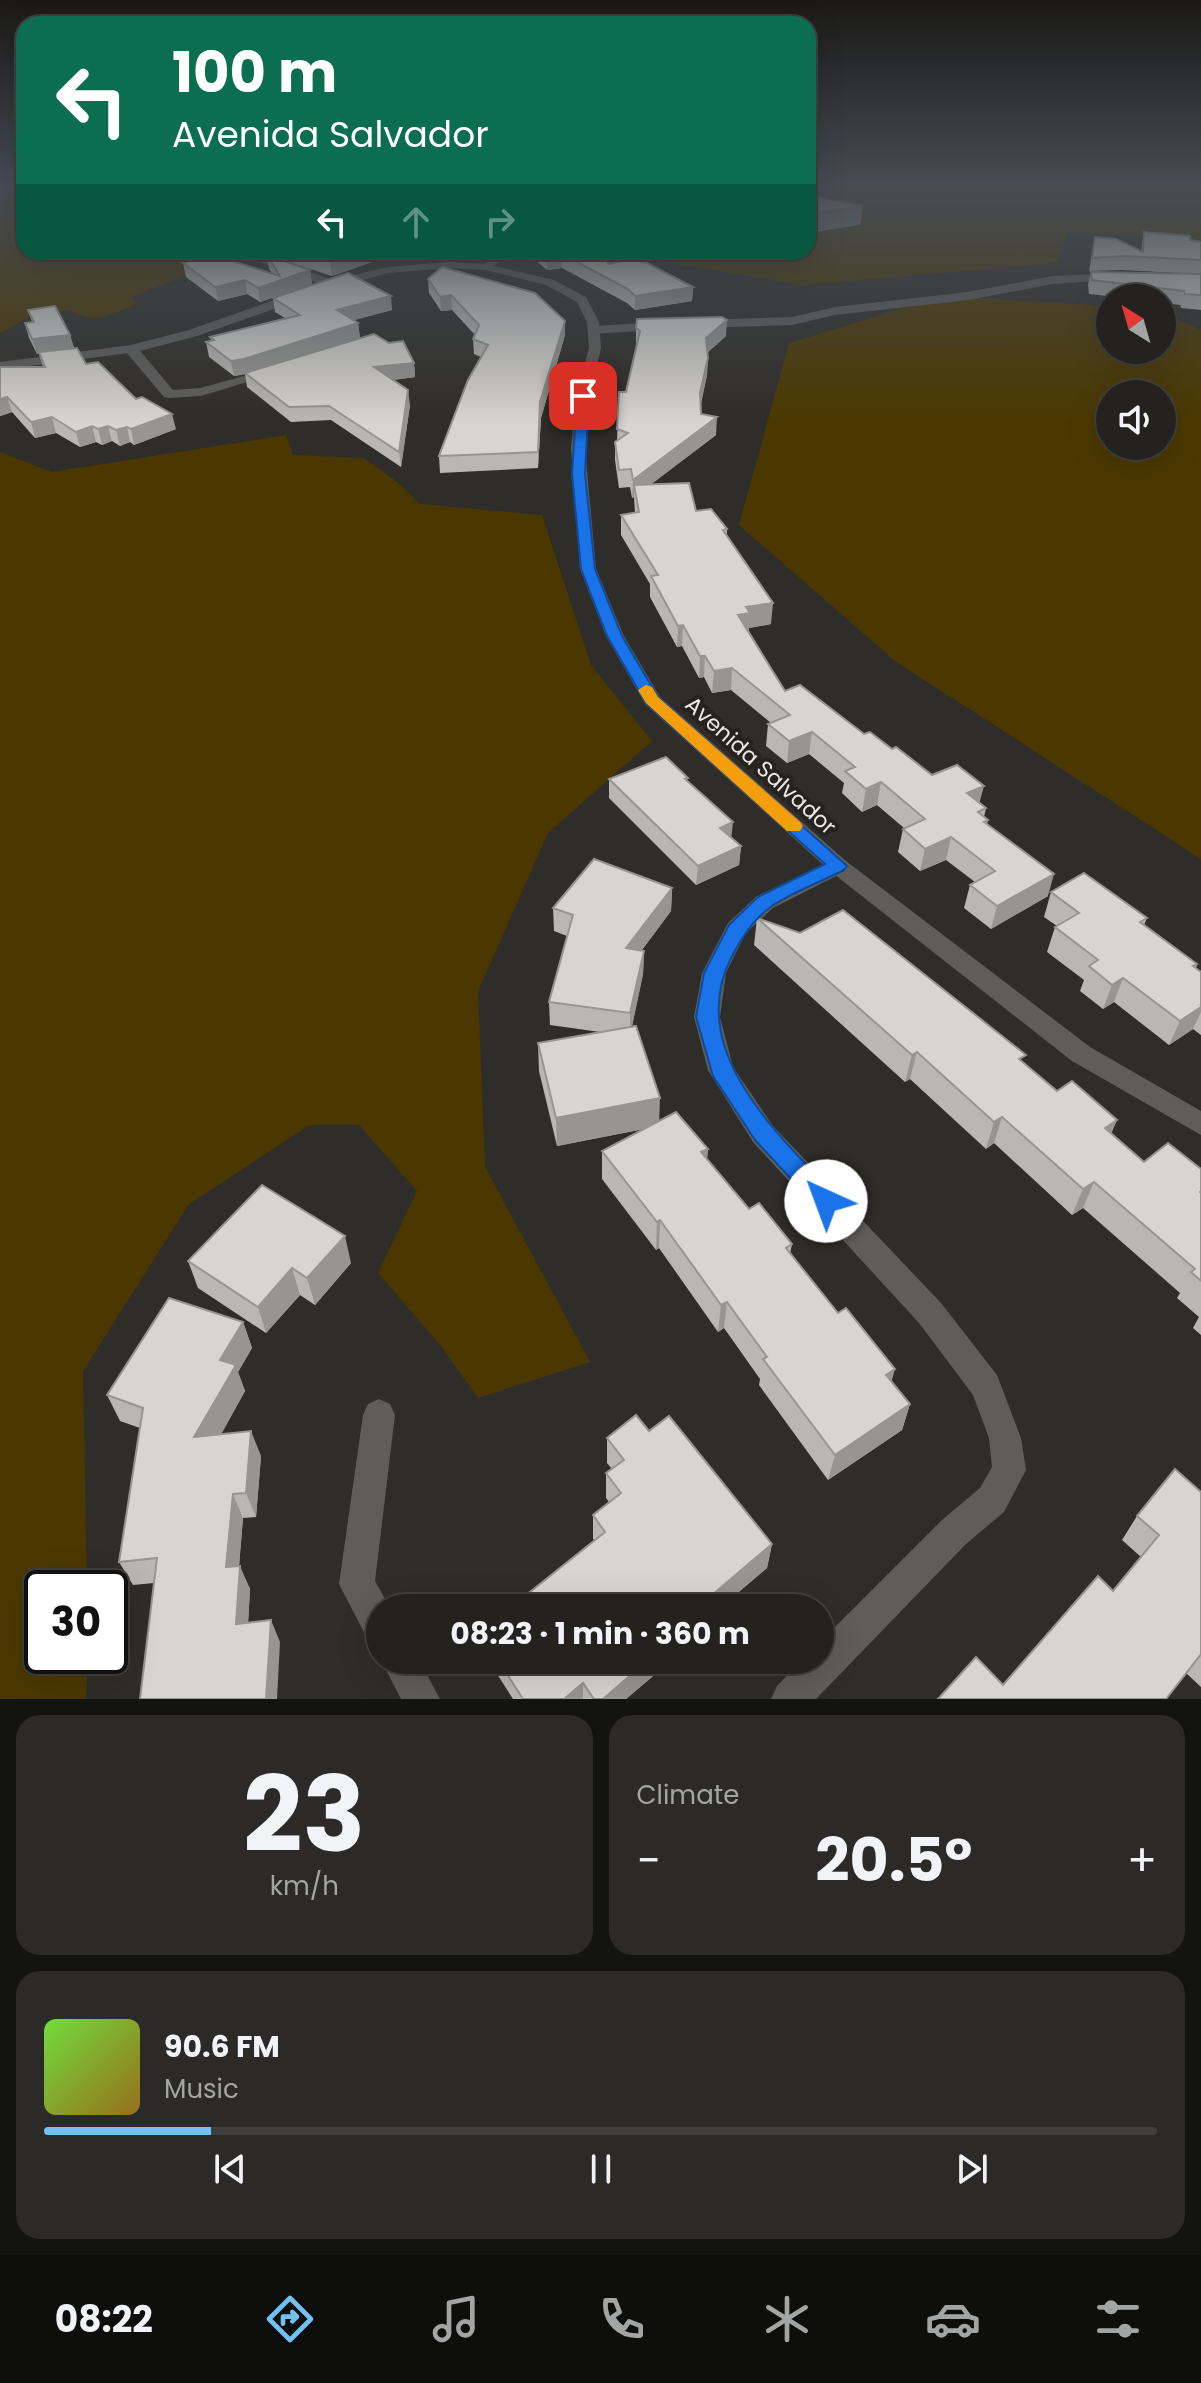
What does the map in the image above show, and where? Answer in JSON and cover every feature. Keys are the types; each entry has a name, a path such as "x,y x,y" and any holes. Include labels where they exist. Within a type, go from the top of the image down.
{"street":[{"path":"276,264 333,284"},
{"path":"0,366 131,349 248,316 333,284 388,270 455,264"},
{"path":"502,264 550,282 582,300 593,326"},
{"path":"593,326 792,321 835,311 968,296 1053,280 1134,277"},
{"path":"684,317 808,309 835,311"},
{"path":"593,326 669,318"},
{"name":"Avenida Salvador","path":"593,326 595,348 583,396 578,448 588,569 615,636 652,700 838,866 1081,1054 1201,1124"},
{"path":"131,349 169,394 201,392 283,370"},
{"path":"790,1699 954,1532 992,1500 1009,1470 1005,1438 986,1386 930,1313 763,1134 721,1070 707,1017 714,973 736,929 765,902 838,866"},
{"path":"366,1600 357,1584 379,1415"},
{"path":"407,1674 421,1699"}],"shaded area":[{"path":"0,264 211,264 132,297 137,304 111,314 95,318 70,310 27,318 0,333"},
{"path":"680,264 1041,264 803,285"},
{"path":"944,296 1096,305 1096,364 1176,364 1176,319 1201,330 1201,859 895,661 739,525 789,343"},
{"path":"286,435 293,455 363,458 396,481 420,504 542,515 591,665 652,741 548,833 478,991 485,1167 590,1362 478,1398 441,1346 378,1273 417,1191 359,1125 310,1125 189,1204 83,1371 87,1570 24,1570 24,1674 87,1674 86,1699 0,1699 0,452 52,472"}],"building":[{"path":"185,264 243,264 280,276 273,264 294,264 310,270 258,288 245,280 215,287"},
{"path":"581,264 649,264 693,287 635,296 628,289"},
{"path":"442,267 535,293 565,321 540,402 538,452 439,456 468,380 488,345 473,339 479,325 451,295 440,297 428,279"},
{"path":"1091,272 1201,274 1201,295 1176,290 1176,284 1125,284 1092,280"},
{"path":"348,273 391,296 337,310 358,323 231,361 206,342 214,340 210,337 300,315 273,298"},
{"path":"55,306 70,335 32,339 25,323 34,322 28,310"},
{"path":"722,317 727,320 706,338 708,358 700,393 701,414 717,417 633,480 631,469 619,470 615,442 628,433 617,429 619,392 626,392 640,331 636,328 637,319"},
{"path":"374,334 389,343 403,341 414,363 374,367 408,390 399,452 329,406 289,407 245,373"},
{"path":"77,348 86,364 98,362 136,399 142,397 172,414 131,429 116,430 108,426 98,429 92,426 76,432 52,417 31,422 7,397 0,399 0,367 45,367 39,352"},
{"path":"689,483 696,511 711,509 773,603 746,607 750,613 738,615 785,691 800,685 864,734 870,732 892,749 896,747 932,775 957,765 984,786 967,793 986,808 978,812 988,820 984,822 1054,874 997,906 970,885 995,871 951,837 925,849 903,829 925,819 881,782 866,789 845,771 855,767 812,732 789,741 768,724 790,715 732,668 714,671 705,656 700,656 683,625 678,626 651,576 658,575 621,515 639,512 634,485"},
{"path":"666,757 688,778 685,779 733,822 720,828 741,846 698,866 609,779"},
{"path":"594,859 672,888 626,948 644,951 630,1013 549,1002 573,915 553,908"},
{"path":"1084,873 1147,918 1140,922 1197,964 1193,966 1201,972 1201,1007 1180,1021 1123,978 1112,985 1089,966 1098,960 1055,927 1079,913 1051,892"},
{"path":"843,910 1026,1055 1019,1059 1057,1091 1072,1081 1117,1120 1105,1128 1144,1162 1168,1143 1201,1169 1201,1281 1191,1272 1195,1269 1094,1182 1083,1189 1002,1117 994,1122 917,1052 912,1055 757,918 800,933"},
{"path":"636,1026 660,1098 556,1118 538,1043"},
{"path":"676,1112 708,1149 701,1152 749,1209 759,1203 792,1244 786,1248 838,1313 846,1308 895,1369 886,1375 910,1404 835,1455 763,1359 767,1357 727,1302 721,1305 660,1220 657,1222 602,1151"},
{"path":"262,1185 345,1236 307,1278 292,1268 258,1307 188,1261"},
{"path":"169,1298 243,1322 220,1360 236,1365 194,1437 251,1431 246,1493 233,1494 226,1567 240,1566 236,1624 271,1620 266,1699 140,1699 157,1558 119,1562 143,1408 107,1395"},
{"path":"636,1415 649,1431 669,1416 772,1544 713,1594 528,1594 605,1532 593,1515 621,1493 606,1473 624,1460 607,1438"},
{"path":"1175,1469 1201,1492 1201,1654 1166,1699 938,1699 976,1657 1003,1685 1098,1576 1113,1591 1159,1535 1137,1516"},
{"path":"507,1674 632,1674 603,1699 594,1699 583,1683 564,1699 523,1699"}],"slow traffic":[{"path":"646,690 652,700 794,826"}],"route":[{"path":"583,396 578,448 588,569 615,636 652,700 838,866 765,902 736,929 714,973 707,1017 721,1070 763,1134 826,1201"}]}
